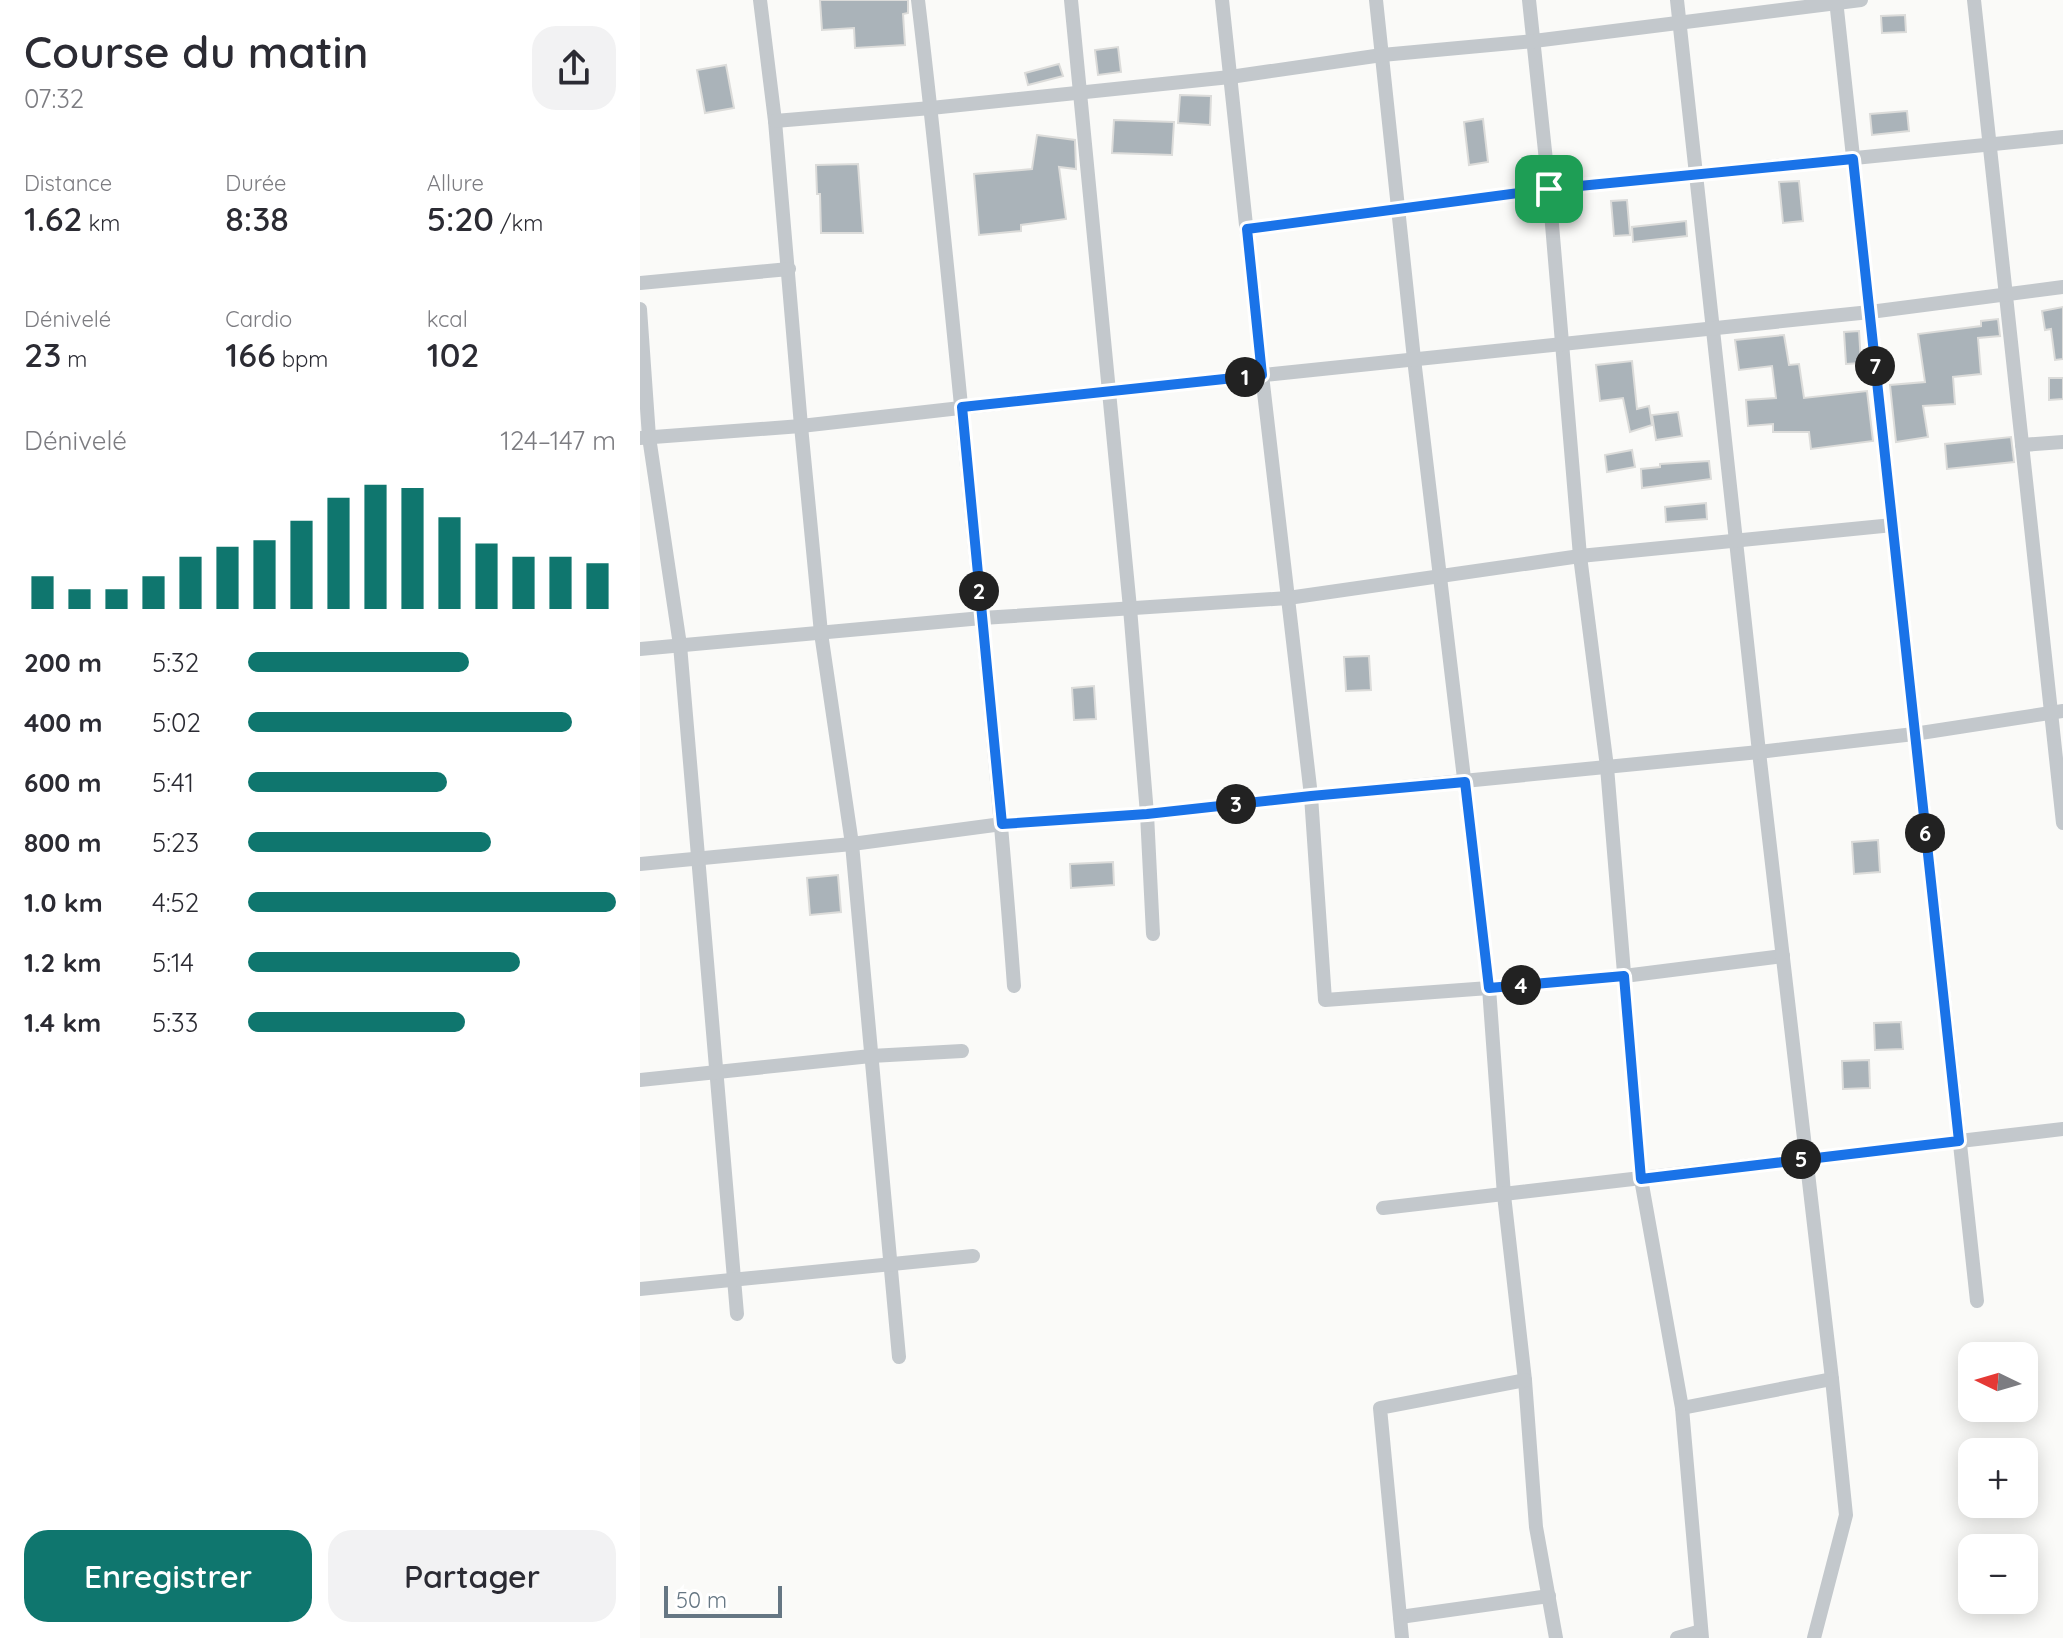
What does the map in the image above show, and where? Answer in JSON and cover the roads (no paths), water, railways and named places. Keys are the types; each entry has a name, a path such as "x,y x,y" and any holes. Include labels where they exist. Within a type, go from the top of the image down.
{"street":[{"path":"760,0 775,121 821,633 852,844 899,1357"},
{"path":"918,0 962,407 1002,824 1014,986"},
{"path":"1071,0 1130,608 1147,814 1153,934"},
{"path":"1222,0 1311,796 1325,1000 1624,976 1783,956"},
{"path":"1376,0 1414,359 1489,988 1504,1195 1525,1380 1536,1527 1556,1638"},
{"path":"1529,0 1549,189 1580,556 1607,767 1641,1179 1682,1408 1702,1635 1677,1638"},
{"path":"1677,0 1846,1515 1814,1638"},
{"path":"775,121 1230,77 1382,55 1534,41 1861,0"},
{"path":"1974,0 2022,445 2057,712 2063,823"},
{"path":"1836,1 1977,1301"},
{"path":"1247,229 1549,189 2063,137"},
{"path":"640,283 789,269"},
{"path":"645,438 801,426 1870,312 2063,287"},
{"path":"640,309 645,438 680,645 737,1314"},
{"path":"2022,445 2063,442"},
{"path":"640,649 982,618 1288,598 1580,556 1893,525"},
{"path":"640,864 852,844 1002,824 1147,814 1759,752 1914,734 2057,712"},
{"path":"640,1080 871,1056 962,1051"},
{"path":"1383,1208 2063,1129"},
{"path":"640,1289 973,1256"},
{"path":"1682,1408 1832,1379"},
{"path":"1402,1638 1380,1408 1525,1380"},
{"path":"1400,1617 1549,1596"}]}
